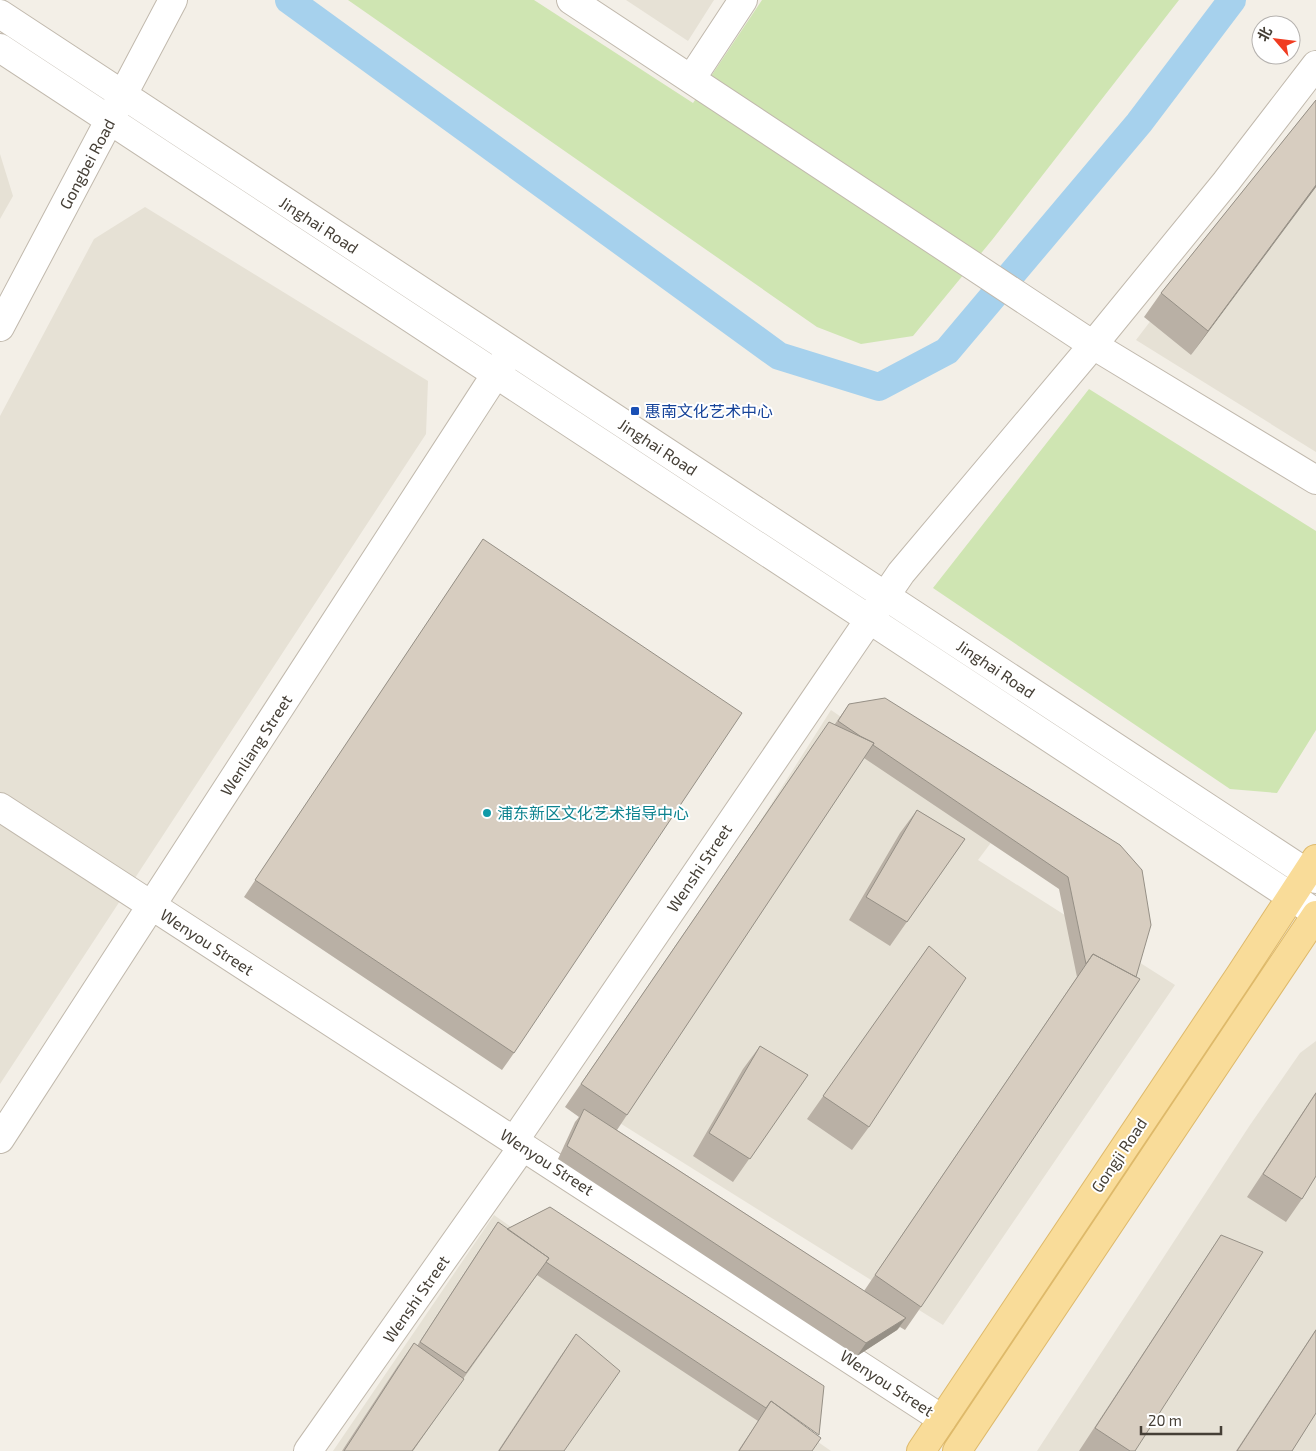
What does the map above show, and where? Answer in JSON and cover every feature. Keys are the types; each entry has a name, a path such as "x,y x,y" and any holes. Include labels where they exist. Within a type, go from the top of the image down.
{"main road":[{"name":"Gongji Road","path":"921,1451 1291,897 1313,870"},
{"name":"Gongji Road","path":"958,1451 1316,914"}],"street":[{"path":"572,0 1092,345 1316,480"},
{"path":"691,79 743,0"},
{"name":"Gongbei Road","path":"0,328 172,2"},
{"name":"Jinghai Road","path":"0,14 885,596 1313,870"},
{"name":"Jinghai Road","path":"0,48 1316,914"},
{"name":"Wenshi Street","path":"308,1451 518,1144 885,596 918,552 1226,182 1316,65"},
{"name":"Wenliang Street","path":"0,1139 512,351"},
{"name":"Wenyou Street","path":"0,806 942,1419"}],"shaded area":[{"path":"626,0 714,0 688,41"},
{"path":"1316,104 1316,452 1136,340"},
{"path":"0,154 13,196 0,219"},
{"path":"145,207 428,381 426,434 0,1084 0,416 94,239"},
{"path":"831,710 1002,828 978,860 1175,985 943,1325 583,1100"},
{"path":"1316,1041 1316,1451 1037,1451 1250,1125 1300,1053"},
{"path":"494,1215 831,1451 333,1451"}],"green space":[{"path":"348,0 534,0 693,103 762,0 1179,0 992,240 913,336 861,344 817,327"},
{"path":"1089,389 1316,531 1316,730 1277,793 1230,789 933,588"}],"building":[{"path":"1316,100 1316,185 1208,331 1161,293"},
{"name":"浦东新区文化艺术指导中心","path":"483,539 742,713 514,1053 255,880"},
{"path":"885,698 1120,845 1142,870 1151,925 1136,977 1093,954 1086,964 1068,877 873,745 874,743 838,721 849,704"},
{"path":"829,722 874,743 627,1115 581,1084"},
{"path":"917,810 965,839 907,922 866,897"},
{"path":"929,946 966,978 869,1127 823,1096"},
{"path":"1093,954 1140,979 921,1307 875,1275"},
{"path":"760,1046 808,1075 750,1159 709,1133"},
{"path":"1316,1093 1316,1176 1302,1199 1263,1174"},
{"path":"584,1109 906,1318 866,1343 567,1146"},
{"path":"550,1207 824,1386 819,1435 771,1401 766,1408 546,1262 549,1258 507,1229"},
{"path":"498,1222 549,1258 466,1373 420,1342"},
{"path":"1221,1235 1263,1252 1135,1451 1130,1451 1095,1428"},
{"path":"1316,1330 1316,1413 1292,1451 1237,1451"},
{"path":"576,1334 620,1371 564,1451 499,1451"},
{"path":"414,1343 464,1379 412,1451 344,1451"},
{"path":"771,1401 821,1438 812,1451 739,1451"}],"waterway":[{"path":"289,0 779,356 879,387 947,351 1139,123 1232,0"}],"place":[{"name":"惠南文化艺术中心","path":"635,411"},
{"name":"浦东新区文化艺术指导中心","path":"487,813"}]}
